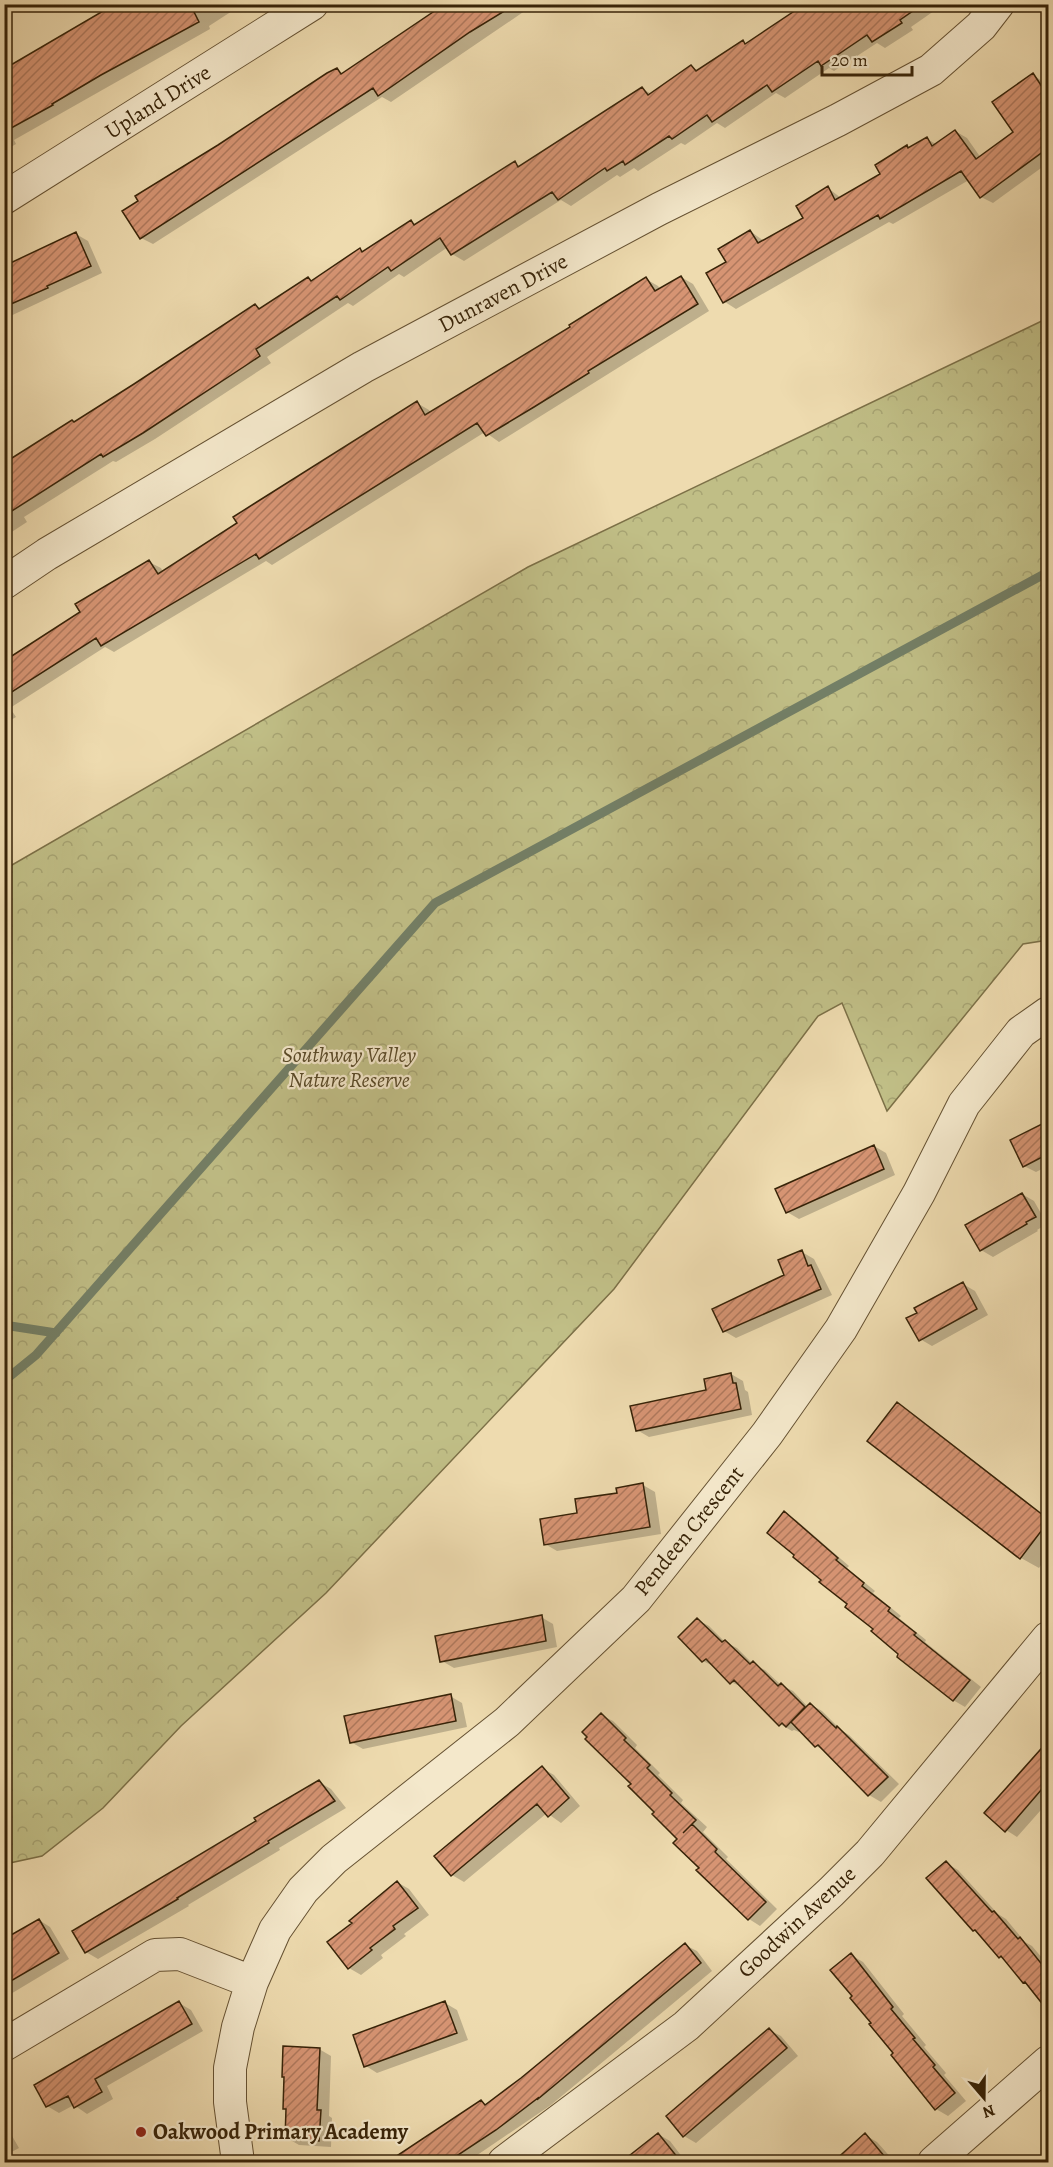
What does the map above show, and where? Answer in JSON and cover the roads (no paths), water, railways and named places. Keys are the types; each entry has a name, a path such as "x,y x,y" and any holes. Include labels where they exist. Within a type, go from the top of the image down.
{"street":[{"name":"Upland Drive","path":"4,198 312,4"},
{"name":"Dunraven Drive","path":"4,583 47,554 363,367 659,209 838,120 931,70 981,26 998,4"},
{"name":"Pendeen Crescent","path":"238,2163 230,2102 230,2068 238,2027 252,1982 274,1930 303,1890 334,1859 507,1722 636,1599 758,1446 841,1329 919,1193 964,1104 1021,1032 1048,1013"},
{"name":"Goodwin Avenue","path":"504,2163 686,2026 831,1892 870,1853 1048,1638"},
{"path":"4,2044 155,1955 180,1954 252,1982"},
{"path":"934,2163 1048,2062"}],"waterway":[{"path":"4,1381 36,1355 435,903 1048,572"},
{"path":"4,1325 56,1333"}],"place":[{"name":"Oakwood Primary Academy","path":"141,2132"}],"park label":[{"name":"Southway Valley Nature Reserve","path":"349,1068"}]}
